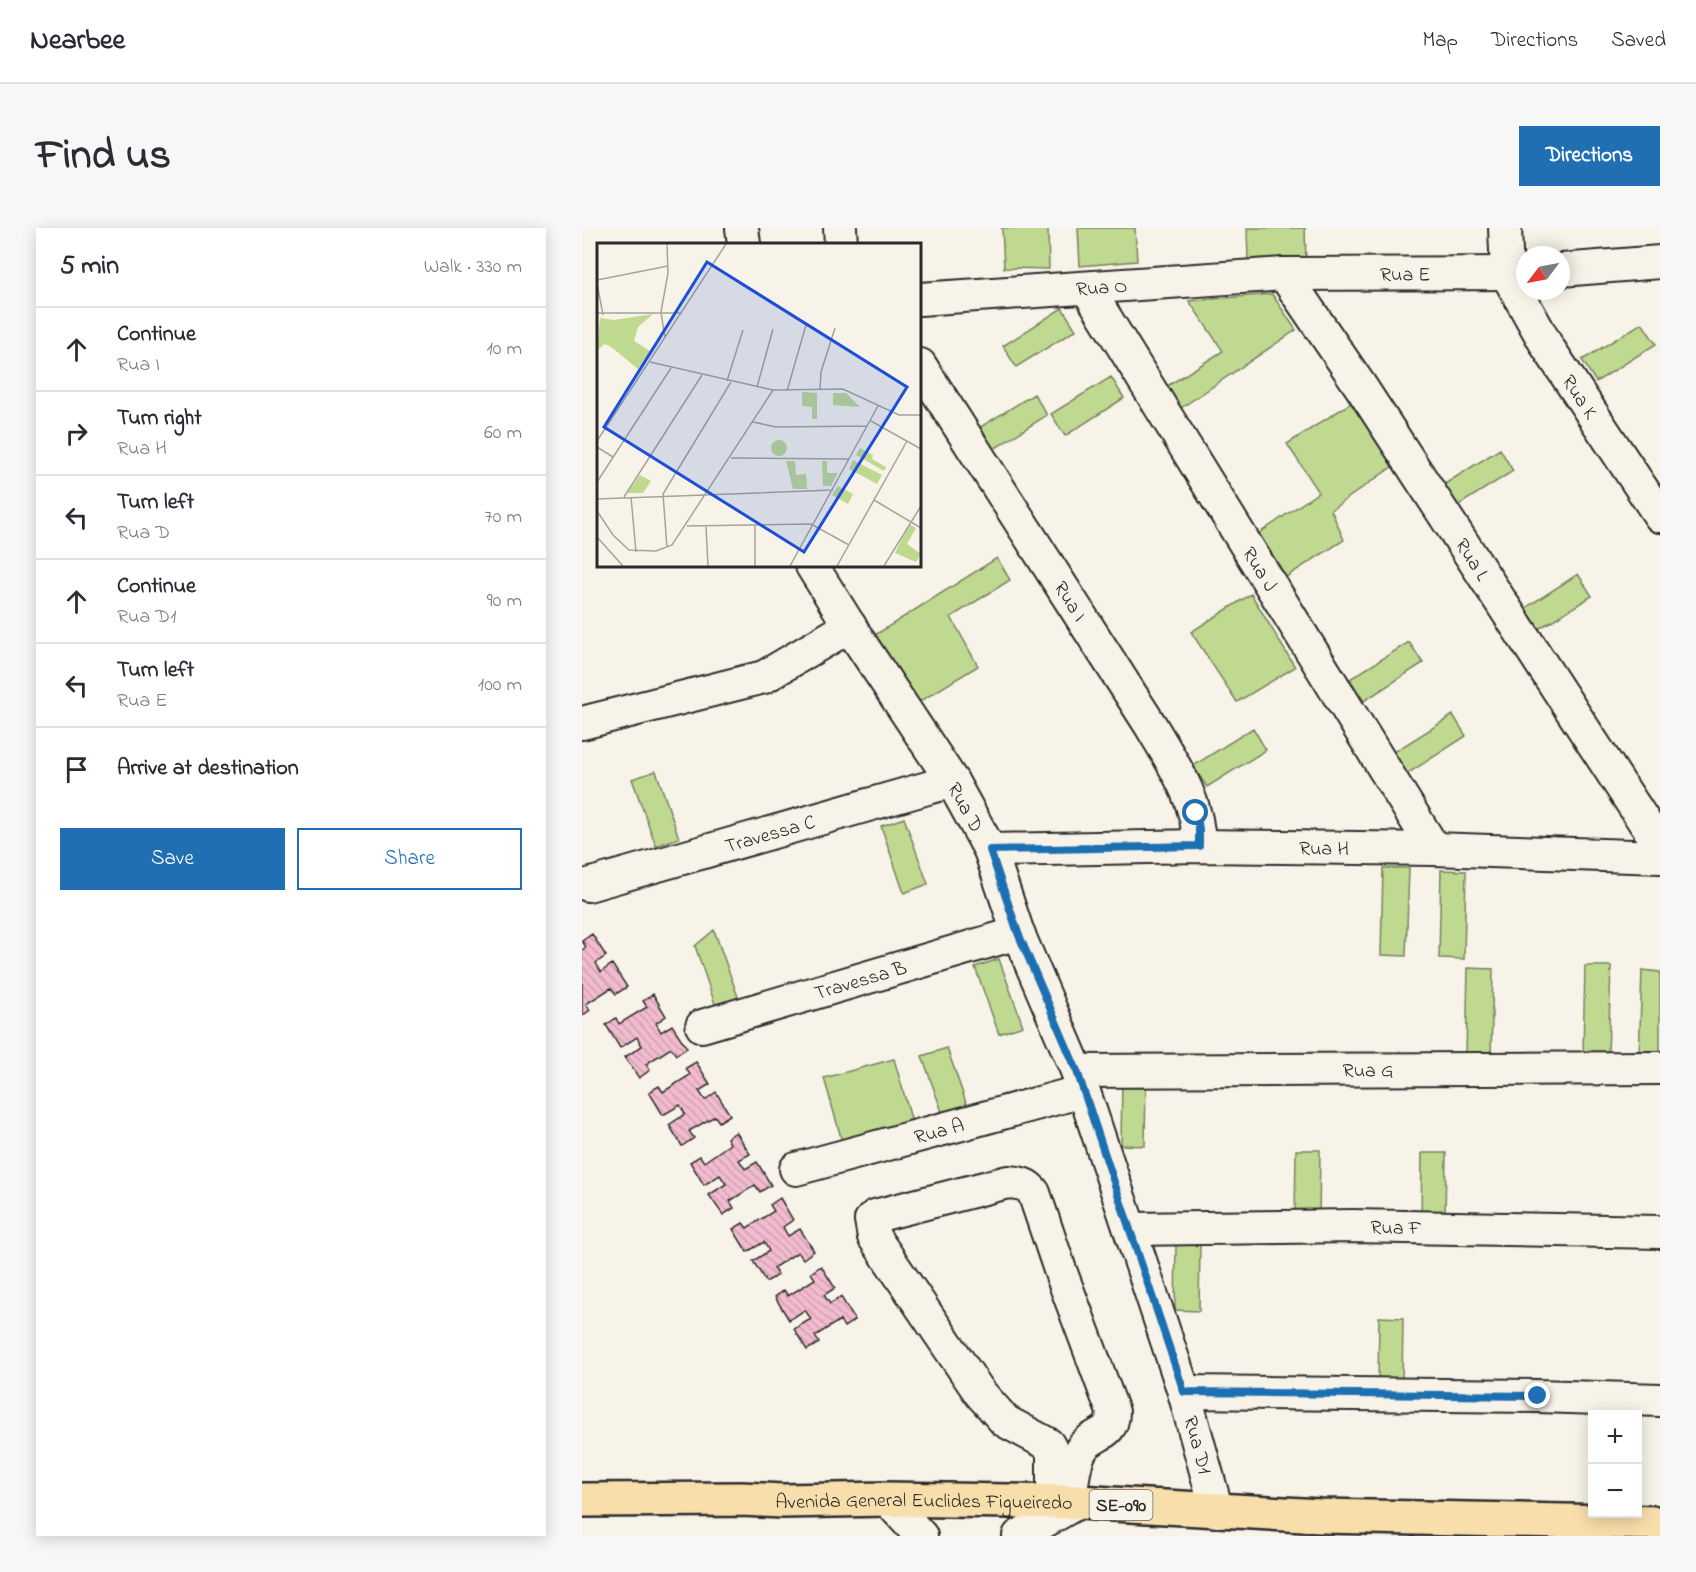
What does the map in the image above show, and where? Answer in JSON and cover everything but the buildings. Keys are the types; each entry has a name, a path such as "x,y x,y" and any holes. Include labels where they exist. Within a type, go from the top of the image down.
{"main road":[{"name":"Avenida General Euclides Figueiredo","path":"582,1500 783,1501 887,1498 1067,1502 1321,1516 1660,1523"}],"street":[{"path":"742,228 744,243"},
{"path":"840,228 841,243"},
{"path":"1505,228 1516,274"},
{"path":"1570,269 1660,262"},
{"name":"Rua E","path":"1284,274 1516,274"},
{"name":"Rua O","path":"921,298 1284,274"},
{"name":"Rua L","path":"1284,274 1368,397 1660,846"},
{"name":"Rua J","path":"1087,288 1434,849"},
{"name":"Rua K","path":"1527,300 1547,346 1660,516"},
{"name":"Rua I","path":"921,367 1156,734 1193,806 1198,824 1199,846"},
{"name":"Rua D","path":"813,567 952,781 990,850 1018,933 1080,1081"},
{"path":"582,723 764,677 850,626"},
{"name":"Travessa C","path":"588,885 952,781"},
{"name":"Rua H","path":"990,850 1199,846 1434,849 1660,857"},
{"name":"Travessa B","path":"702,1026 1018,933"},
{"name":"Rua G","path":"1080,1081 1660,1068"},
{"name":"Rua A","path":"796,1169 1080,1081"},
{"name":"Rua D1","path":"1080,1081 1184,1392 1217,1511"},
{"path":"1019,1536 1067,1502 1080,1452 1085,1444 1109,1429 1113,1421 1113,1412 1034,1193 1029,1186 1008,1182 875,1216 871,1220 874,1237 980,1393 1005,1421 1048,1444 1053,1453 1067,1502"},
{"name":"Rua F","path":"1130,1229 1353,1226 1660,1232"},
{"path":"1184,1392 1538,1396 1660,1400"},
{"path":"887,1498 921,1536"}],"green space":[{"path":"1002,228 1048,228 1049,269 1004,268"},
{"path":"1078,228 1135,228 1137,261 1080,266"},
{"path":"1247,228 1305,228 1306,262 1248,261"},
{"path":"1272,294 1296,330 1178,410 1164,388 1223,351 1189,301"},
{"path":"1062,308 1076,330 1016,367 1003,346"},
{"path":"1642,323 1656,344 1596,382 1582,360"},
{"path":"1111,377 1124,398 1065,436 1051,414"},
{"path":"1034,394 1047,415 988,453 974,431"},
{"path":"1354,401 1396,464 1331,510 1344,540 1286,577 1258,534 1319,492 1287,444"},
{"path":"1500,449 1513,471 1454,508 1440,487"},
{"path":"997,558 1010,580 951,617 978,666 914,705 875,635"},
{"path":"1578,574 1592,596 1532,633 1519,612"},
{"path":"1251,594 1295,667 1237,702 1191,632"},
{"path":"1409,642 1423,663 1364,701 1350,679"},
{"path":"1453,715 1466,736 1407,774 1394,752"},
{"path":"1253,728 1266,750 1207,787 1193,766"},
{"path":"656,771 679,838 656,846 632,779"},
{"path":"904,818 928,884 904,893 881,826"},
{"path":"1383,868 1409,868 1406,956 1381,955"},
{"path":"1441,870 1466,871 1464,959 1439,958"},
{"path":"714,930 738,997 716,1007 695,946"},
{"path":"999,959 1023,1026 999,1034 975,967"},
{"path":"1585,966 1611,966 1608,1055 1583,1053"},
{"path":"1468,968 1493,969 1491,1057 1466,1056"},
{"path":"1642,970 1660,972 1660,1057 1639,1058"},
{"path":"947,1048 970,1114 946,1123 922,1056"},
{"path":"894,1059 912,1122 842,1141 824,1078"},
{"path":"1122,1077 1146,1077 1145,1146 1121,1145"},
{"path":"1296,1150 1320,1150 1319,1219 1295,1218"},
{"path":"1422,1153 1446,1153 1445,1222 1421,1221"},
{"path":"1176,1242 1200,1242 1199,1311 1175,1310"},
{"path":"1379,1317 1403,1318 1402,1386 1378,1386"}],"route":[{"path":"1196,813 1199,846 990,850 1018,933 1077,1071 1184,1392 1538,1396"}]}
